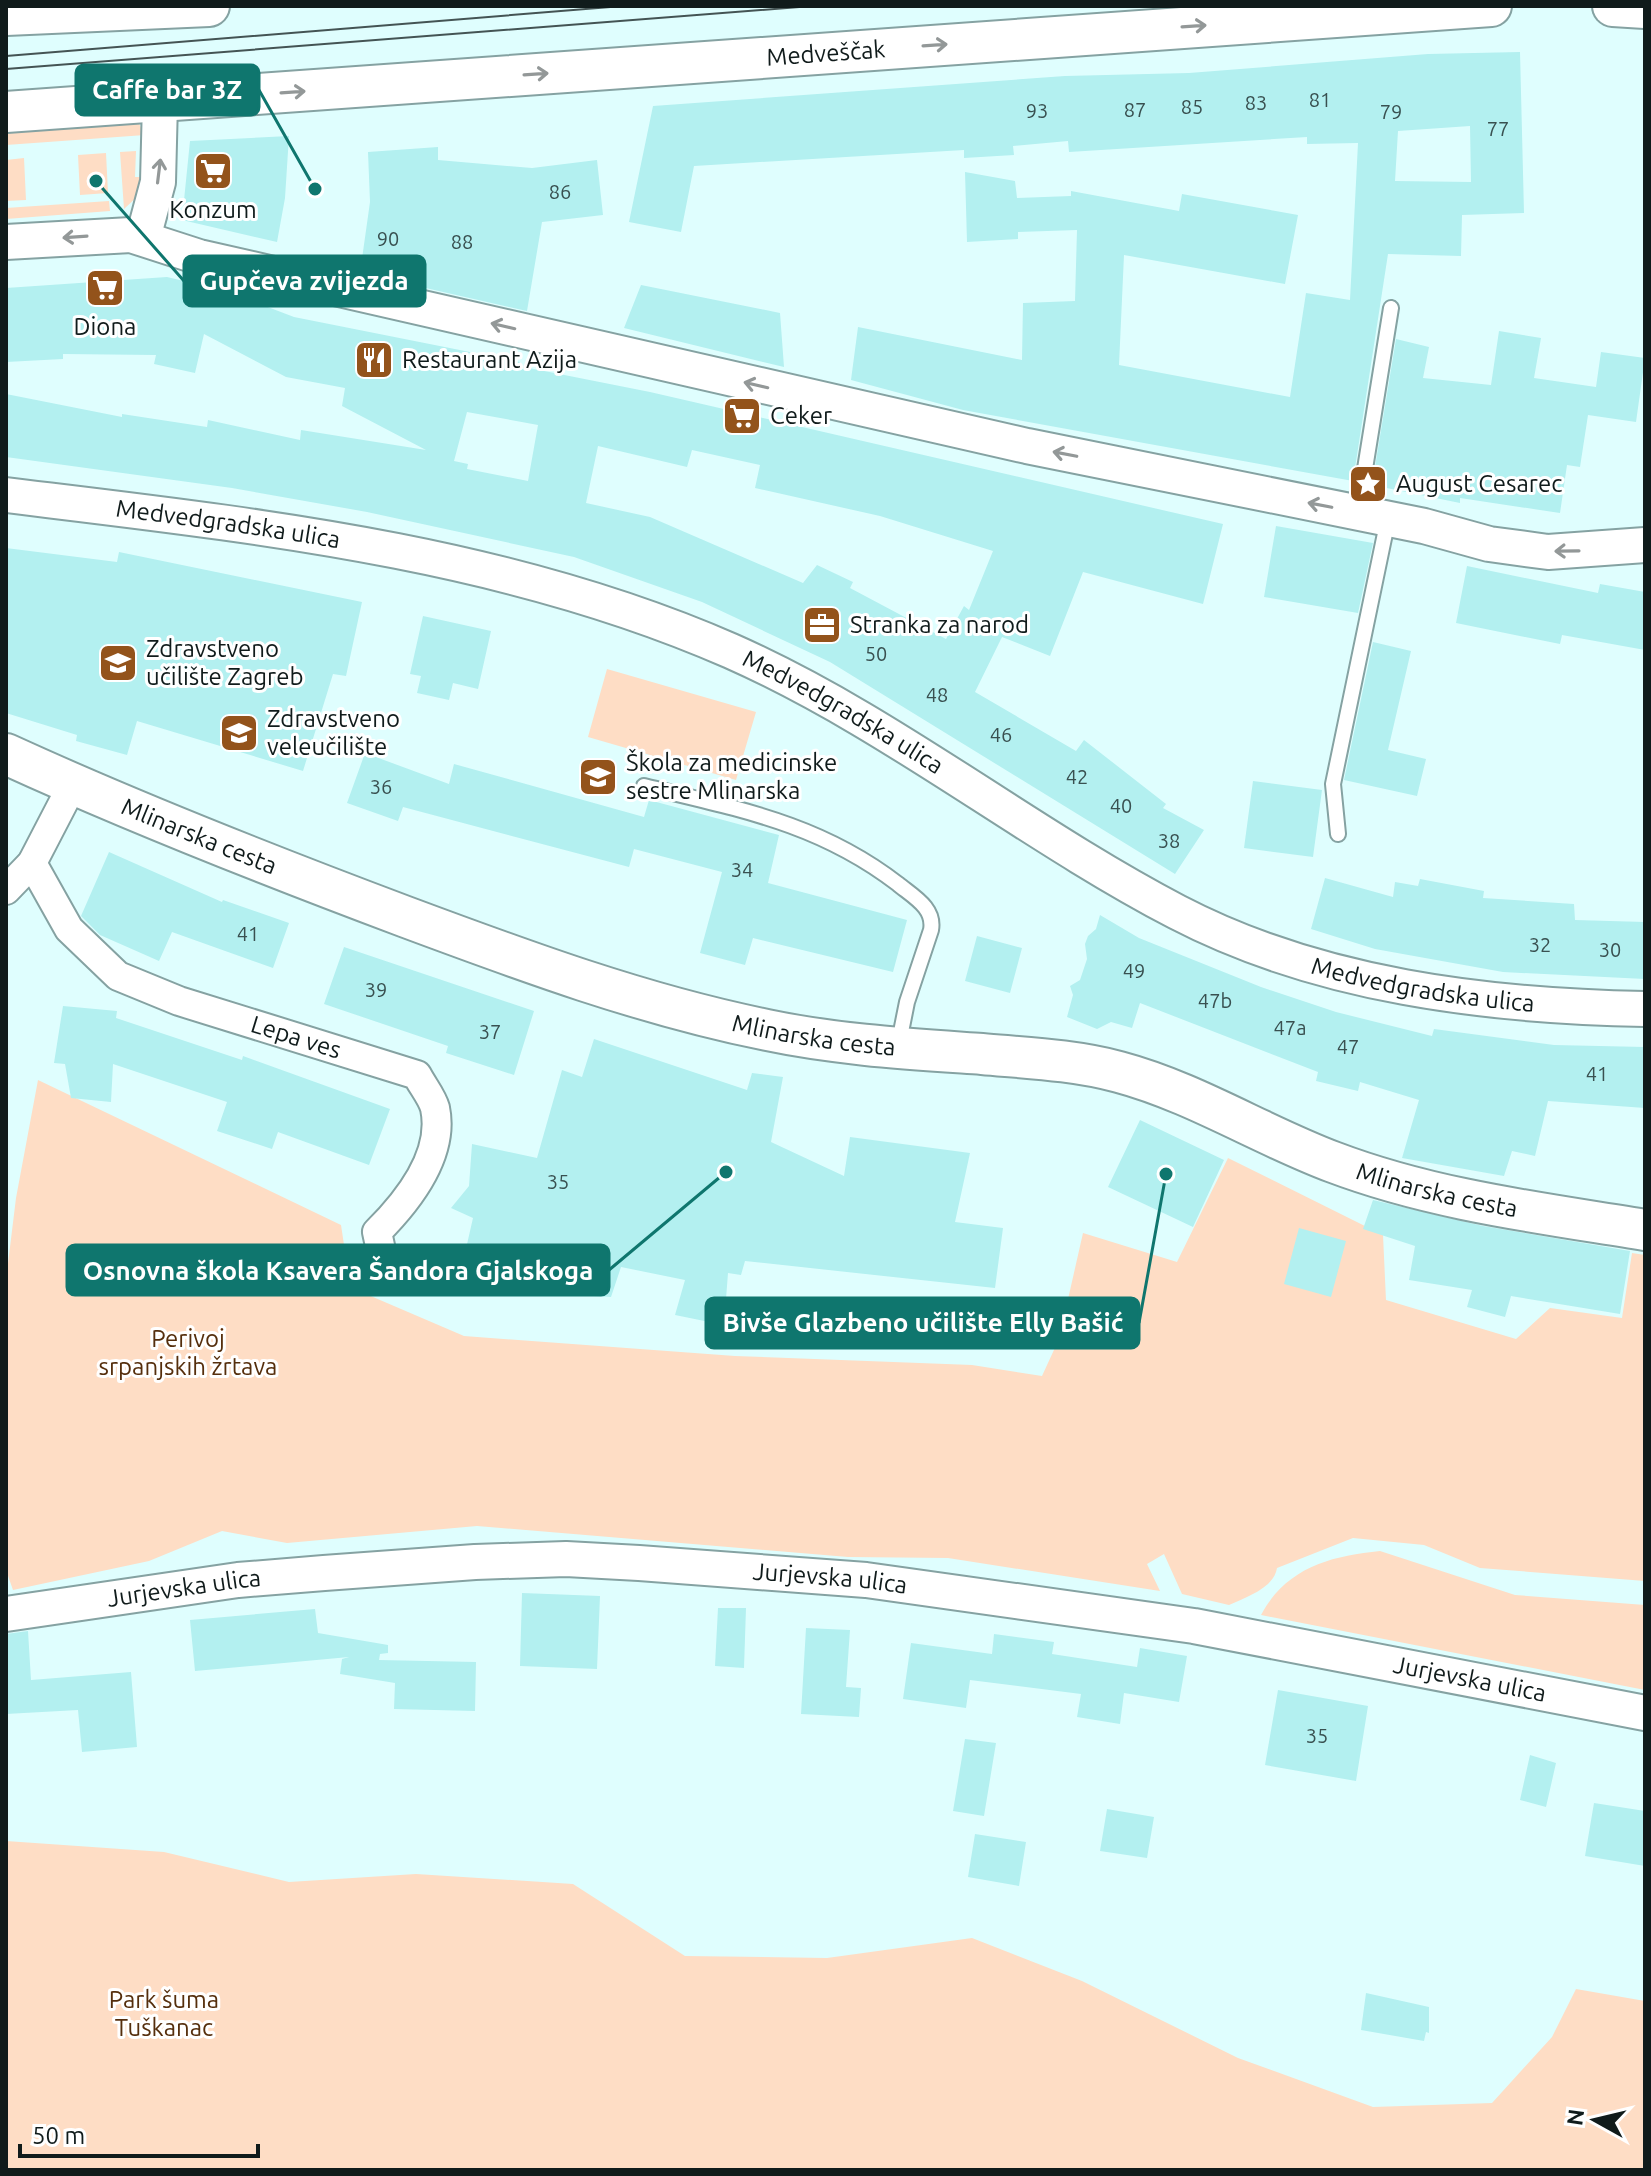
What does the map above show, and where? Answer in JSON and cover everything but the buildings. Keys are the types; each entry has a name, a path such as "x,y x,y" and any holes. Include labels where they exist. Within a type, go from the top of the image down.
{"main road":[{"path":"6,15 209,6"},
{"name":"Medveščak","path":"6,112 1491,6"},
{"path":"1613,6 1645,8"},
{"name":"Mlinarska cesta","path":"6,754 269,865 580,980 668,1007 770,1031 898,1047 1046,1059 1118,1071 1178,1093 1331,1162 1382,1179 1495,1205 1645,1230"}],"street":[{"path":"143,238 159,169 160,102"},
{"path":"6,242 118,234 143,238 199,257 824,401 1521,550 1594,551 1645,545"},
{"name":"Medvedgradska ulica","path":"6,495 204,519 359,544 501,575 633,611 732,652 816,692 1109,874 1182,914 1243,940 1368,979 1437,992 1512,1004 1645,1009"},
{"path":"6,890 32,863 73,784"},
{"name":"Lepa ves","path":"32,863 69,929 118,976 179,1001 417,1075 435,1108 432,1150 409,1199 377,1232 382,1255"},
{"name":"Jurjevska ulica","path":"6,1614 238,1580 324,1573 505,1561 639,1563 866,1580 1194,1626 1645,1713"}],"lane":[{"path":"1338,834 1333,784 1373,516 1391,308"},
{"path":"644,786 795,824 871,864 923,904 933,921 907,1002 898,1047"}],"green space":[{"path":"137,120 145,135 6,145 6,127"},
{"path":"136,151 135,177 142,177 138,196 124,209 120,152"},
{"path":"106,153 108,193 80,195 78,155"},
{"path":"24,158 26,200 6,201 6,160"},
{"path":"109,201 110,211 6,219 6,208"},
{"path":"607,669 756,712 736,780 588,737"},
{"name":"Perivoj srpanjskih žrtava","path":"38,1080 341,1225 346,1258 359,1291 464,1336 735,1356 972,1365 1042,1376 1059,1339 1083,1233 1177,1262 1228,1158 1383,1235 1386,1300 1516,1339 1550,1308 1622,1318 1632,1253 1645,1255 1645,1581 1480,1568 1424,1545 1353,1538 1277,1568 1265,1586 1229,1605 1182,1594 1164,1554 1147,1564 1160,1591 948,1558 848,1557 477,1526 287,1543 222,1531 149,1561 13,1590 6,1570 6,1280 16,1198"},
{"path":"1380,1551 1515,1595 1645,1605 1645,1690 1261,1615 1271,1599 1296,1575 1344,1556"},
{"name":"Park šuma Tuškanac","path":"6,1841 164,1852 289,1882 416,1874 573,1884 685,1956 827,1958 972,1938 1082,1981 1238,2058 1373,2107 1492,2103 1552,2037 1576,1989 1645,2001 1645,2170 6,2170"}],"tram line":[{"path":"6,56 623,6"},
{"path":"6,69 812,6"}],"place":[{"name":"Konzum","path":"213,171"},
{"name":"Gupčeva zvijezda","path":"96,181"},
{"name":"Caffe bar 3Z","path":"315,189"},
{"name":"Diona","path":"105,288"},
{"name":"Restaurant Azija","path":"374,360"},
{"name":"Ceker","path":"742,416"},
{"name":"August Cesarec","path":"1368,484"},
{"name":"Stranka za narod","path":"822,625"},
{"name":"Zdravstveno učilište Zagreb","path":"118,663"},
{"name":"Zdravstveno veleučilište","path":"239,733"},
{"name":"Škola za medicinske sestre Mlinarska","path":"598,777"},
{"name":"Osnovna škola Ksavera Šandora Gjalskoga","path":"726,1172"},
{"name":"Bivše Glazbeno učilište Elly Bašić","path":"1166,1174"}]}
